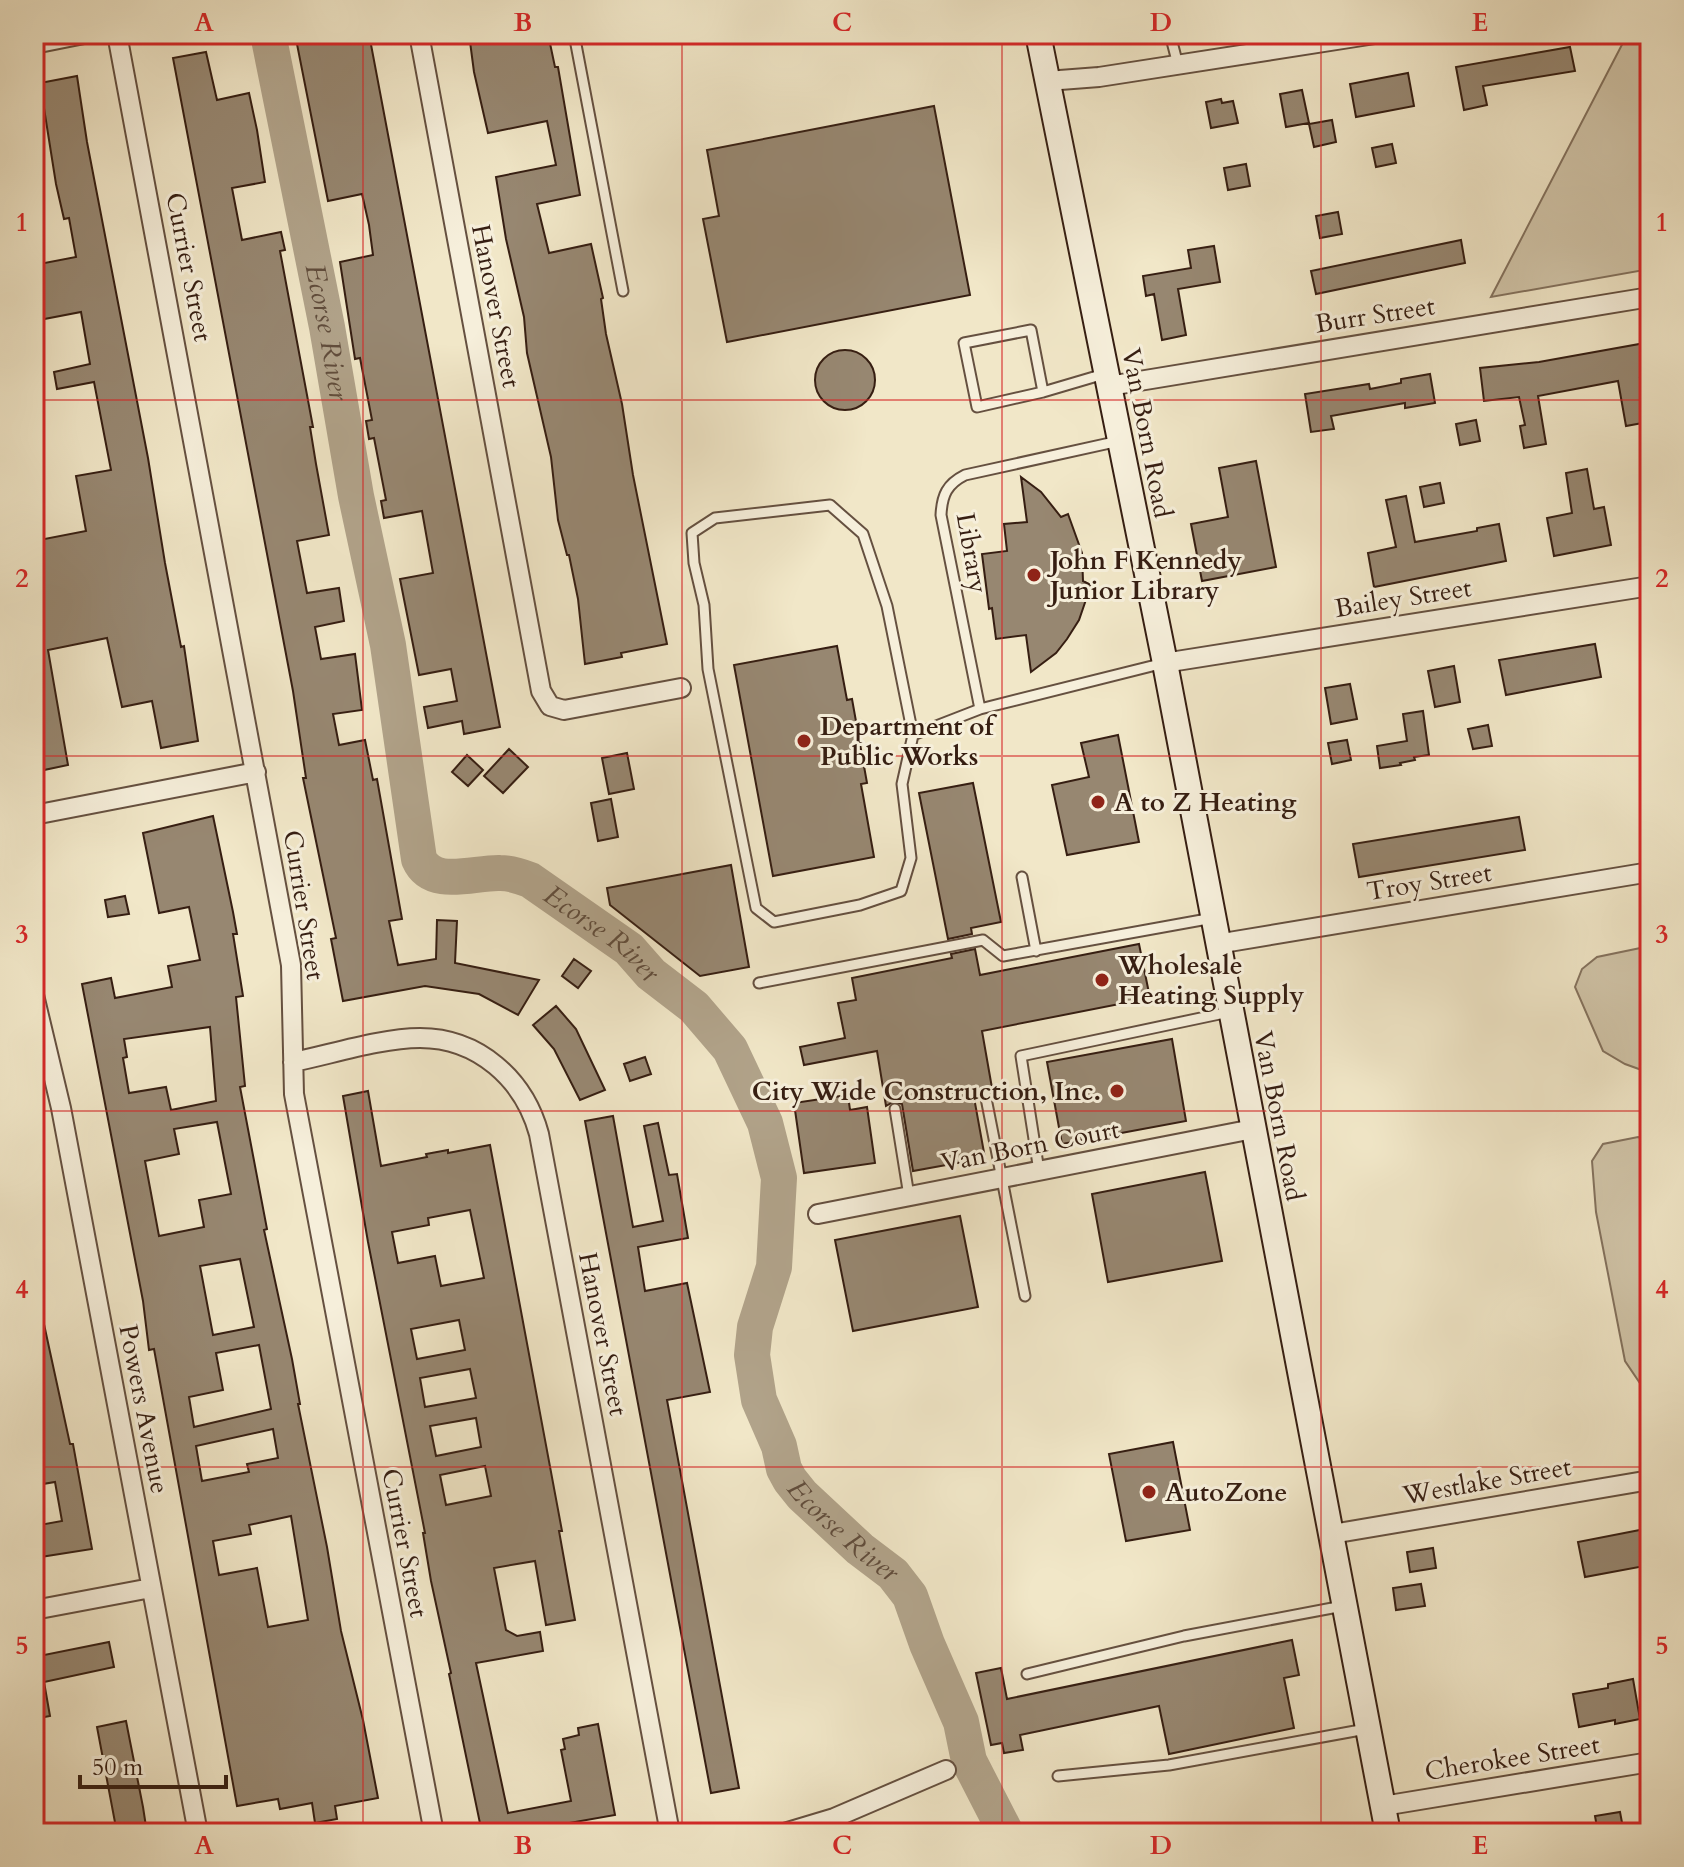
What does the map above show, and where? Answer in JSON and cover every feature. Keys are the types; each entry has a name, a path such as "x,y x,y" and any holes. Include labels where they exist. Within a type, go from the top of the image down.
{"main road":[{"name":"Van Born Road","path":"1038,34 1164,663 1388,1833"}],"street":[{"path":"34,44 84,34"},
{"name":"Currier Street","path":"117,34 291,965 294,1094 434,1833"},
{"name":"Hanover Street","path":"419,34 541,691 550,706 571,709 681,688"},
{"path":"1047,81 1099,77 1375,34"},
{"name":"Burr Street","path":"1108,379 1650,297"},
{"name":"Bailey Street","path":"1164,663 1650,586"},
{"path":"34,815 256,772"},
{"name":"Troy Street","path":"1217,944 1650,872"},
{"name":"Powers Avenue","path":"34,995 61,1108 198,1833"},
{"name":"Hanover Street","path":"293,1062 405,1039 442,1040 472,1049 495,1063 514,1082 528,1104 539,1134 670,1833"},
{"name":"Van Born Court","path":"818,1214 1253,1129"},
{"name":"Westlake Street","path":"1332,1534 1650,1480"},
{"path":"34,1610 151,1588"},
{"name":"Cherokee Street","path":"1383,1806 1650,1762"},
{"path":"784,1833 837,1826 946,1770"}],"lane":[{"path":"574,34 623,291"},
{"path":"1170,34 1178,65"},
{"path":"1043,392 1031,330 964,343 977,407 1108,379"},
{"name":"Library","path":"980,709 941,515 941,501 950,483 965,475 1119,441"},
{"path":"830,505 863,534 887,606 913,735 902,784 911,858 901,891 860,905 774,922 756,908 708,669 704,605 694,563 692,533 715,518 830,505"},
{"path":"913,735 980,709 1164,663"},
{"path":"1022,877 1036,951"},
{"path":"759,983 983,940 1003,956 1213,918"},
{"path":"1039,1171 1021,1056 1230,1012"},
{"path":"985,1093 1025,1296"},
{"path":"895,1109 909,1196"},
{"path":"1027,1674 1184,1636 1346,1605"},
{"path":"1058,1776 1169,1765 1369,1728"}],"shaded area":[{"path":"1650,34 1650,269 1491,297 1627,35"},
{"path":"1650,946 1650,1073 1625,1064 1603,1051 1575,987 1582,969 1597,957"},
{"path":"1638,1137 1650,1142 1650,1398 1625,1361 1596,1212 1592,1161 1603,1144"}],"building":[{"path":"295,34 369,34 500,727 464,734 462,721 428,728 424,707 457,701 451,669 419,675 400,579 433,573 422,511 384,518 381,501 386,500 374,438 369,439 366,421 372,420 360,358 355,359 340,262 373,255 369,225 362,194 328,201"},
{"path":"469,34 507,34 508,41 548,34 555,67 558,67 580,195 537,204 549,253 591,244 667,644 621,653 622,657 585,664 578,599 558,520 551,457 527,353 524,317 496,177 556,165 547,121 488,133"},
{"path":"1570,47 1575,71 1483,86 1487,105 1464,110 1456,67"},
{"path":"206,52 217,100 249,93 257,130 265,182 232,188 242,240 281,232 285,250 280,251 313,427 310,427 329,535 297,541 307,593 339,588 344,621 315,627 321,659 355,654 362,710 333,714 339,745 365,740 373,780 377,779 402,919 389,921 398,965 436,959 437,920 457,921 455,963 539,980 518,1015 479,994 425,986 343,1001 331,939 336,938 303,778 306,778 293,691 173,58"},
{"path":"1408,73 1414,106 1356,117 1350,84"},
{"path":"77,76 165,563 181,647 184,646 198,741 161,748 152,701 122,707 107,638 48,650 68,765 44,770 34,717 34,541 86,531 76,476 111,470 94,382 57,389 54,372 90,364 81,312 34,321 34,305 39,305 34,265 76,257 69,218 64,219 56,184 40,83"},
{"path":"1302,90 1309,123 1286,127 1280,94"},
{"path":"1221,99 1222,103 1233,101 1238,123 1211,128 1206,102"},
{"path":"934,106 970,295 727,342 703,219 719,216 707,150"},
{"path":"1332,120 1336,142 1314,147 1309,124"},
{"path":"1392,144 1396,163 1376,167 1372,148"},
{"path":"1246,164 1250,186 1228,190 1224,168"},
{"path":"1338,212 1342,234 1320,238 1316,216"},
{"path":"1461,240 1465,263 1316,294 1311,271"},
{"path":"1214,246 1220,282 1178,289 1186,335 1162,340 1154,294 1146,296 1143,276 1191,268 1188,250"},
{"path":"1645,343 1650,376 1640,378 1648,422 1626,426 1618,381 1538,396 1546,444 1524,448 1520,426 1525,425 1519,397 1484,401 1480,368 1539,362"},
{"path":"845,350 857,352 866,359 873,368 873,392 866,401 857,408 845,410 833,408 824,401 817,392 815,380 817,368 824,359 833,352"},
{"path":"1430,374 1435,403 1405,408 1405,403 1331,416 1334,429 1311,432 1305,394 1369,384 1370,389"},
{"path":"1476,420 1480,441 1460,445 1456,424"},
{"path":"1256,461 1276,567 1202,581 1191,524 1228,517 1219,468"},
{"path":"1587,469 1594,509 1604,507 1611,545 1554,556 1547,518 1572,513 1566,473"},
{"name":"John F Kennedy Junior Library","path":"1021,477 1041,492 1061,517 1068,514 1082,553 1083,581 1091,585 1079,620 1067,639 1056,653 1031,672 1026,635 996,639 982,554 1007,551 1004,524 1027,522"},
{"path":"1440,483 1444,503 1424,507 1420,487"},
{"path":"1406,496 1415,542 1499,524 1506,561 1374,587 1368,553 1396,547 1386,500"},
{"path":"1595,644 1601,677 1506,695 1499,660"},
{"name":"Department of Public Works","path":"837,646 847,700 852,699 867,783 861,784 874,857 773,876 734,665"},
{"path":"1454,666 1460,702 1435,707 1428,671"},
{"path":"1350,684 1357,719 1331,724 1325,688"},
{"path":"1423,711 1429,755 1414,757 1415,760 1401,765 1380,768 1377,746 1407,741 1403,714"},
{"path":"1488,725 1492,746 1473,749 1468,729"},
{"path":"1118,735 1139,842 1067,855 1052,785 1089,777 1081,743"},
{"path":"1347,740 1351,760 1332,764 1328,743"},
{"path":"509,749 528,767 503,793 484,776"},
{"path":"627,753 634,789 609,794 602,758"},
{"path":"467,755 483,770 468,786 452,772"},
{"path":"973,783 1001,922 971,928 972,934 948,939 919,793"},
{"path":"611,799 618,837 598,841 591,803"},
{"path":"213,816 233,912 237,934 233,934 243,996 236,997 245,1086 240,1087 267,1229 264,1230 292,1359 341,1631 378,1798 335,1806 337,1819 315,1823 312,1803 280,1809 278,1799 237,1806 154,1349 149,1350 143,1301 82,984 111,978 115,998 172,987 168,966 200,960 189,907 159,913 143,833","holes":["210,1027 216,1101 171,1110 166,1087 129,1093 123,1058 127,1057 124,1039","217,1122 231,1194 199,1200 204,1227 159,1236 145,1161 179,1154 174,1129","240,1259 254,1327 213,1335 200,1266","259,1345 271,1409 194,1427 189,1397 223,1390 216,1353","273,1429 278,1458 247,1464 249,1472 202,1481 196,1446","291,1516 308,1620 268,1627 257,1568 219,1575 213,1541 251,1534 249,1525"]},
{"path":"1519,817 1525,850 1359,877 1353,844"},
{"path":"731,865 749,967 700,976 610,905 607,888"},
{"path":"125,896 129,914 108,917 105,900"},
{"path":"1139,944 1150,998 982,1031 992,1088 984,1086 973,1092 985,1158 913,1171 902,1104 893,1102 886,1106 877,1051 804,1065 800,1047 845,1038 838,1003 856,1000 852,978 952,958 951,954 975,949 980,975"},
{"path":"574,959 591,971 578,988 562,976"},
{"path":"556,1006 576,1029 605,1090 580,1100 554,1049 533,1025"},
{"path":"1172,1039 1186,1121 1062,1144 1047,1062"},
{"path":"645,1057 651,1074 630,1081 624,1064"},
{"path":"368,1091 381,1166 427,1157 426,1154 490,1145 562,1531 559,1531 575,1620 546,1625 535,1561 494,1568 506,1630 517,1636 540,1632 543,1651 476,1663 508,1813 571,1801 561,1750 565,1749 563,1739 579,1735 578,1728 598,1724 615,1815 524,1831 482,1833 431,1581 425,1533 343,1096","holes":["470,1210 484,1278 441,1286 435,1256 398,1263 392,1232 429,1225 428,1218","459,1320 465,1350 417,1359 411,1329","470,1369 476,1398 425,1407 420,1378","476,1418 481,1447 436,1456 430,1426","485,1466 491,1496 446,1505 440,1475"]},
{"path":"848,1095 850,1110 867,1107 875,1163 804,1173 794,1103"},
{"path":"613,1116 633,1227 663,1221 644,1126 658,1123 669,1175 677,1174 688,1238 638,1247 645,1291 687,1283 710,1392 667,1400 739,1788 711,1793 585,1121"},
{"path":"1205,1172 1222,1261 1108,1282 1092,1194"},
{"path":"960,1216 978,1307 853,1331 835,1240"},
{"path":"42,1315 70,1444 73,1444 92,1549 34,1558 34,1526 62,1521 55,1482 37,1485 34,1470 34,1457 42,1455 34,1414 34,1316"},
{"path":"1173,1442 1190,1530 1126,1541 1109,1454"},
{"path":"1650,1528 1650,1565 1585,1577 1578,1542"},
{"path":"1433,1548 1436,1568 1410,1572 1407,1552"},
{"path":"1421,1584 1425,1606 1396,1610 1393,1588"},
{"path":"1292,1640 1299,1675 1284,1678 1294,1728 1169,1754 1159,1706 1020,1735 1023,1750 1004,1753 1002,1743 991,1745 976,1673 1001,1668 1007,1699"},
{"path":"109,1642 114,1667 44,1682 50,1716 34,1719 34,1657"},
{"path":"1633,1679 1640,1719 1579,1727 1573,1694 1608,1688 1608,1684"},
{"path":"126,1721 147,1833 117,1833 97,1727"},
{"path":"1620,1812 1624,1833 1598,1833 1595,1816"}],"waterway":[{"name":"Ecorse River","path":"268,34 327,327 356,496 388,645 419,859 433,874 443,876 504,873 530,880 629,949 651,974 694,1007 730,1049 765,1123 779,1178 774,1267 755,1327 752,1355 759,1400 790,1480 860,1549 893,1574 910,1596 961,1722 969,1761 1006,1833"}],"place":[{"name":"John F Kennedy Junior Library","path":"1034,575"},
{"name":"Department of Public Works","path":"804,741"},
{"name":"A to Z Heating","path":"1098,802"},
{"name":"Wholesale Heating Supply","path":"1102,980"},
{"name":"City Wide Construction, Inc.","path":"1117,1091"},
{"name":"AutoZone","path":"1149,1492"}]}
